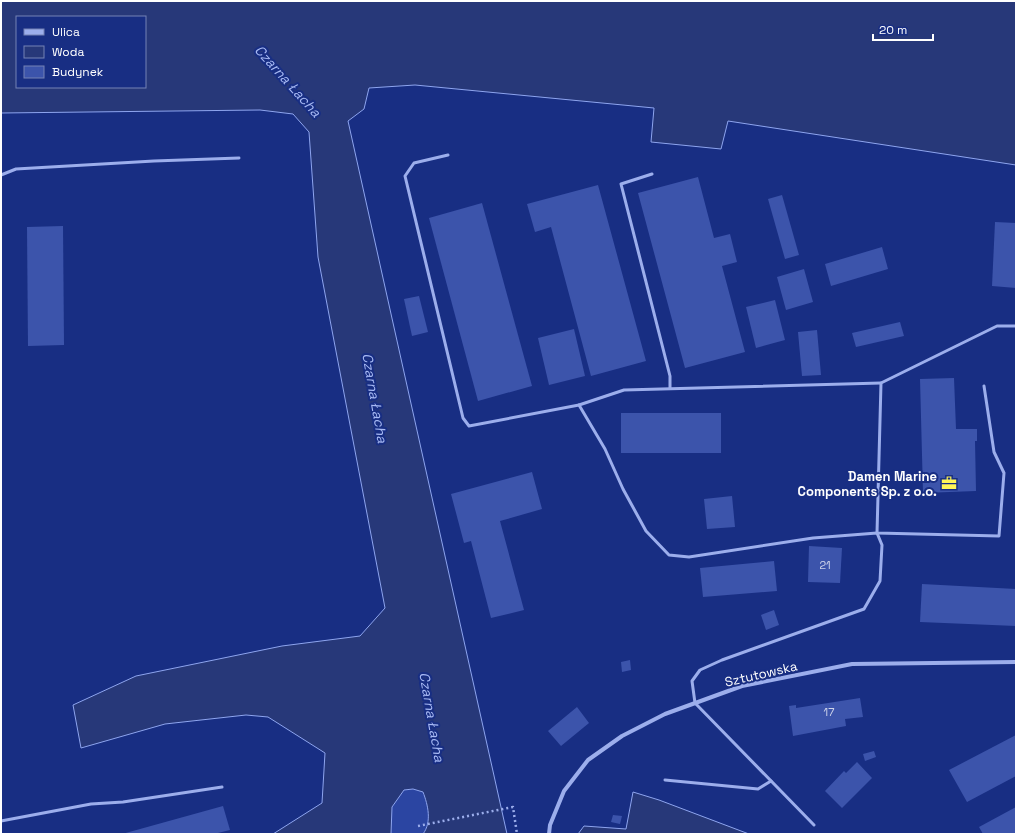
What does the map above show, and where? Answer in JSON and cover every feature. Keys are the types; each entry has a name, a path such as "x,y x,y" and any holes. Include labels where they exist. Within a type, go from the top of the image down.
{"street":[{"name":"Sztutowska","path":"550,834 550,825 564,790 588,760 622,736 665,714 742,686 852,664 1016,662"}],"lane":[{"path":"448,155 414,163 405,176 463,418 469,426 579,405 624,390 881,383 997,326 1016,326"},
{"path":"1,175 16,169 239,158"},
{"path":"652,174 621,184 670,376 670,388"},
{"path":"814,825 695,703 692,681 700,670 722,660 864,609 880,581 882,545 877,533 881,383"},
{"path":"579,405 605,449 623,489 646,531 669,555 689,557 813,538 877,533 998,536 1004,473 994,452 984,386"},
{"path":"665,780 758,789 771,781"},
{"path":"1,821 91,804 123,802 222,787"}],"path":[{"path":"418,826 513,807 517,834"}],"shaded area":[{"path":"413,789 423,792 425,797 428,808 428,824 426,829 423,834 391,834 392,807 404,790"}],"water":[{"name":"Czarna Łacha","path":"1,1 1016,1 1016,165 728,121 721,149 651,142 654,108 415,85 369,88 364,109 348,121 507,834 423,834 428,824 426,802 423,792 413,789 404,790 392,807 391,834 273,834 322,803 325,753 268,717 246,715 165,724 81,748 73,705 136,676 282,646 360,636 385,608 318,257 309,132 293,114 260,110 1,113"},
{"path":"633,792 659,800 749,834 578,834 584,826 626,829"}],"building":[{"path":"698,177 714,238 730,234 737,262 722,266 745,352 685,368 638,193"},
{"path":"598,185 646,361 591,376 551,227 535,232 527,204"},
{"path":"782,195 799,255 785,259 768,199"},
{"path":"482,203 532,386 478,401 429,218"},
{"path":"995,222 1016,223 1016,288 992,286"},
{"path":"63,226 64,345 28,346 27,227"},
{"path":"882,247 888,269 831,286 825,264"},
{"path":"804,269 813,302 786,310 777,277"},
{"path":"419,296 428,332 412,336 404,299"},
{"path":"775,300 785,340 756,348 746,307"},
{"path":"900,322 904,336 856,347 852,333"},
{"path":"574,329 585,376 549,385 538,338"},
{"path":"817,330 821,375 802,376 798,332"},
{"path":"954,378 956,429 977,429 977,441 975,441 976,491 923,493 920,379"},
{"path":"621,413 721,413 721,453 621,453"},
{"path":"532,472 542,509 500,521 524,610 491,618 471,541 464,543 451,494"},
{"path":"732,496 735,527 707,529 704,499"},
{"path":"809,546 842,548 840,583 808,582"},
{"path":"774,561 777,591 703,597 700,568"},
{"path":"922,584 1016,589 1016,626 920,622"},
{"path":"774,610 779,625 766,630 761,615"},
{"path":"630,660 631,670 622,672 621,662"},
{"path":"860,698 863,717 845,719 846,726 793,736 789,706 796,705 796,708"},
{"path":"577,707 589,723 561,746 548,731"},
{"path":"1016,735 1016,776 967,802 949,770"},
{"path":"874,751 876,757 865,761 863,754"},
{"path":"857,762 872,778 842,808 825,791 844,771 846,773"},
{"path":"223,806 230,830 214,834 122,834"},
{"path":"1016,807 1016,834 983,834 979,827"},
{"path":"613,815 622,816 620,824 611,822"}],"place":[{"name":"Damen Marine Components Sp. z o.o.","path":"949,483"}]}
